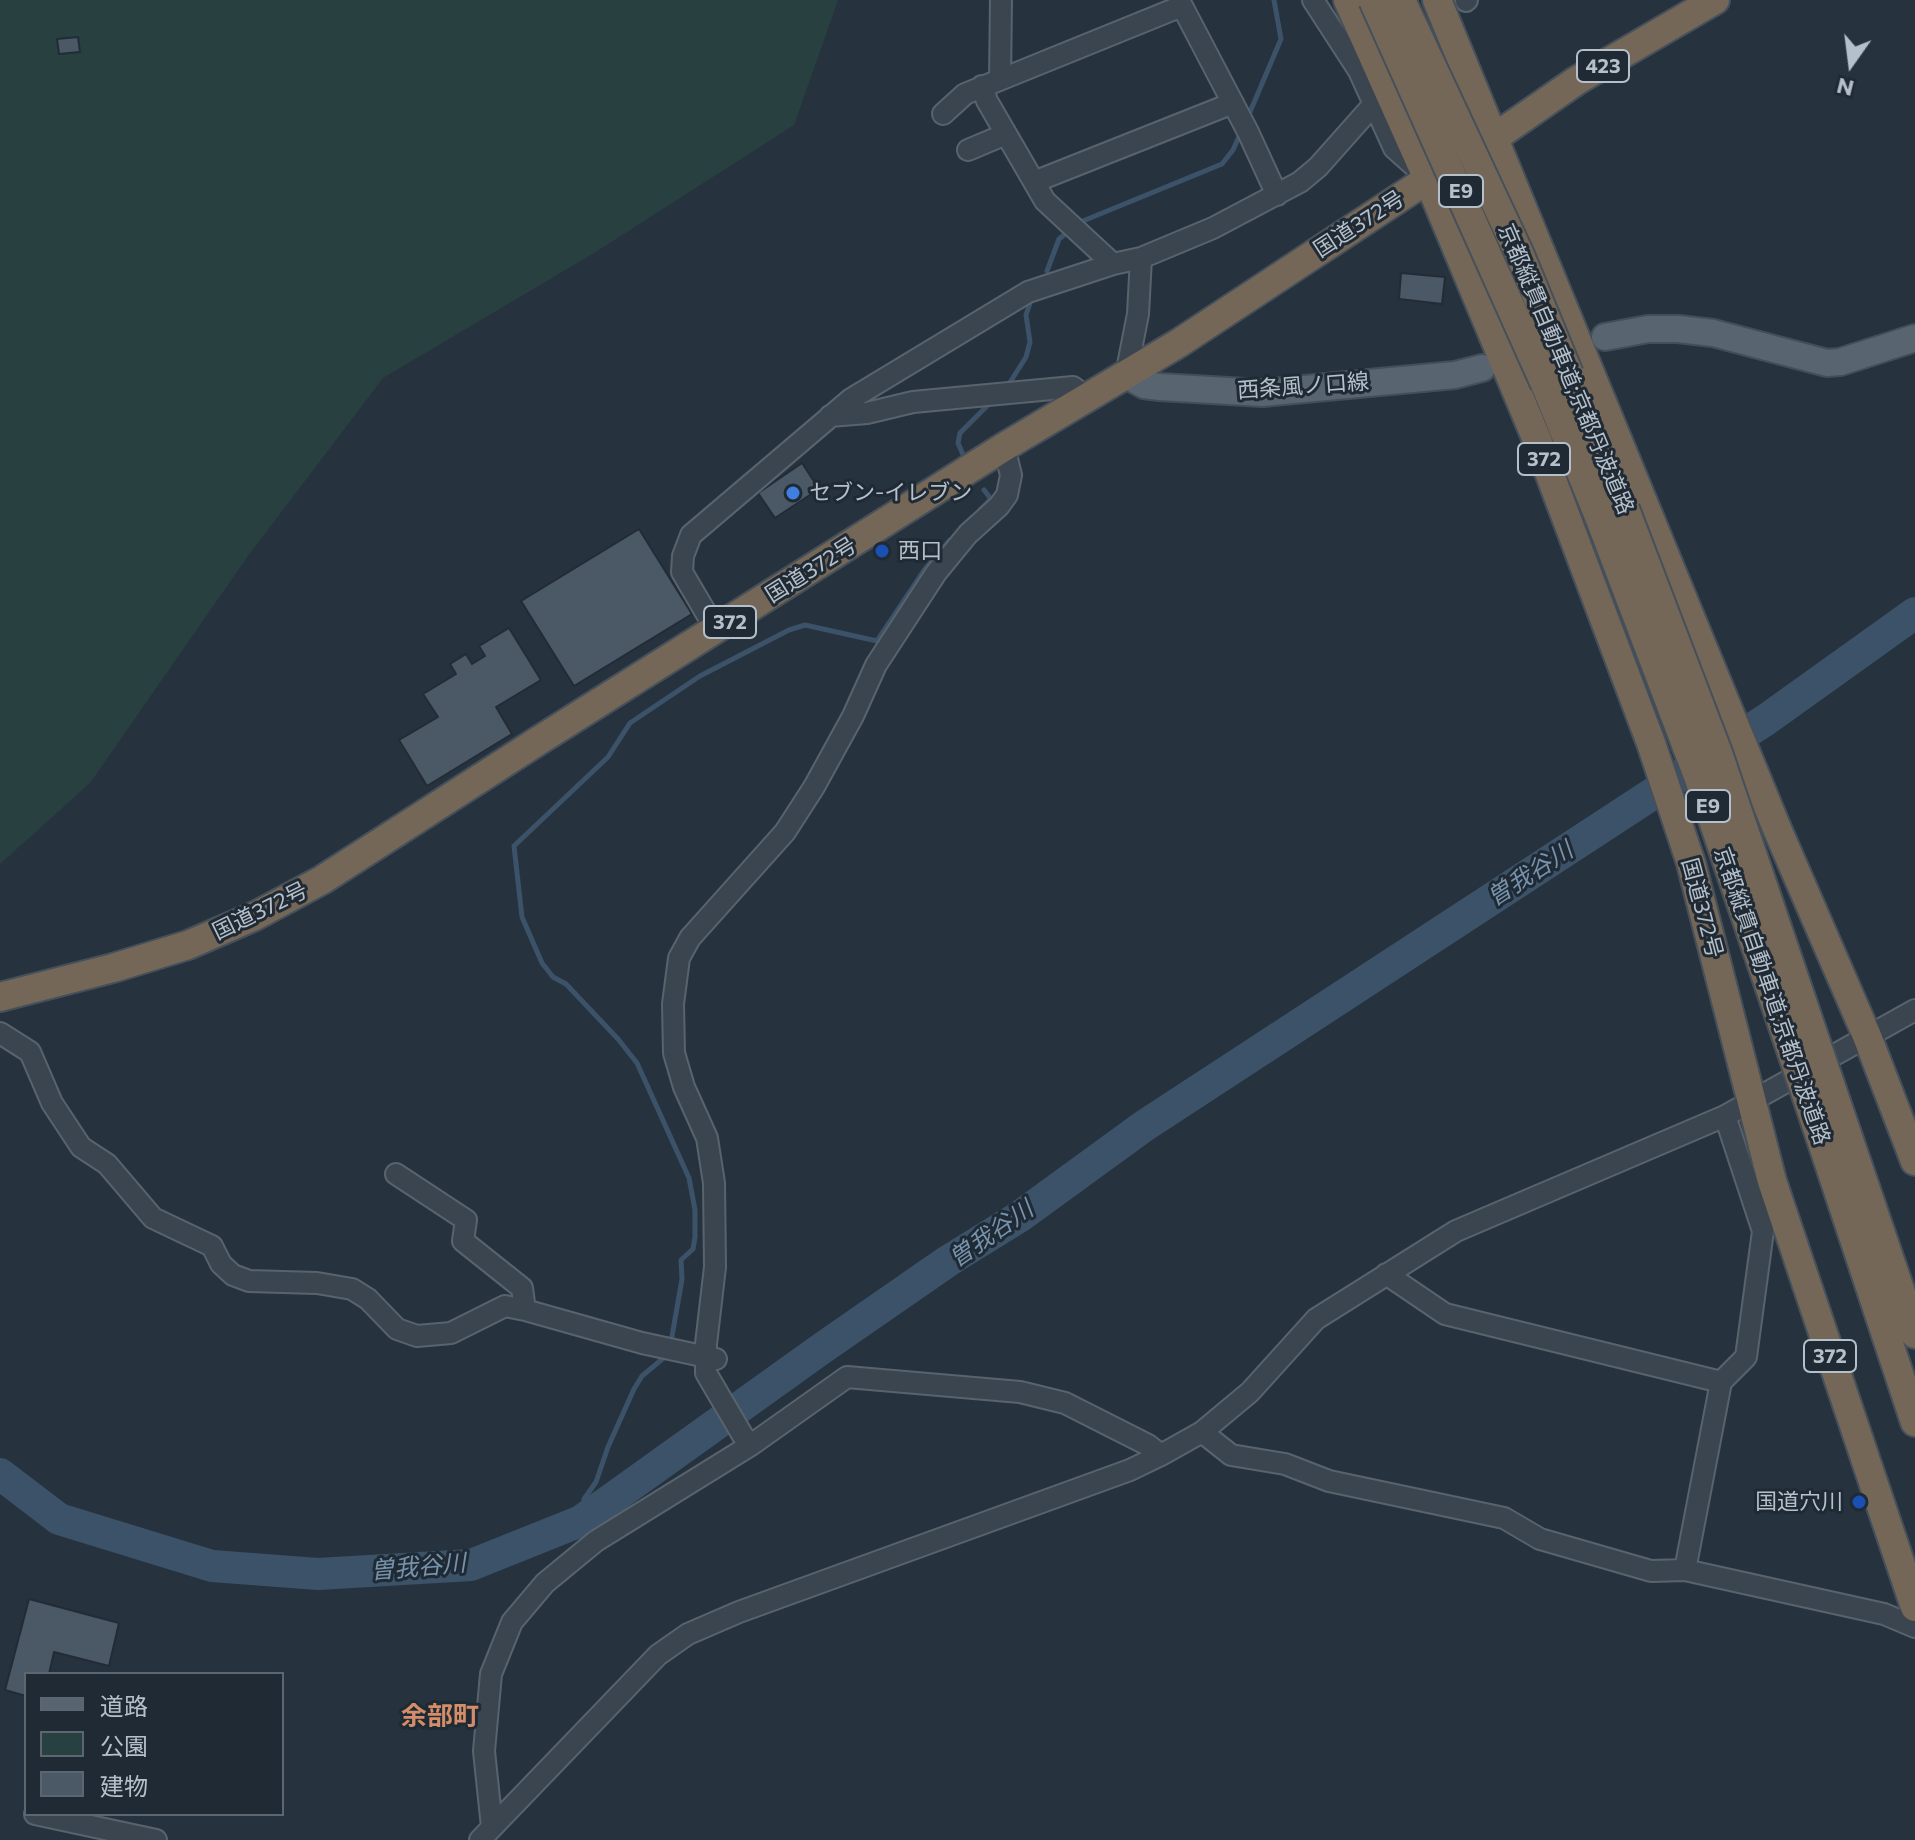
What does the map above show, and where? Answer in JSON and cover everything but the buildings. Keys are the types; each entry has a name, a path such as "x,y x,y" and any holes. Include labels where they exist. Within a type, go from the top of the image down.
{"highway":[{"path":"1348,0 1428,179"},
{"name":"京都縦貫自動車道;京都丹波道路","path":"1373,0 1561,368"},
{"name":"京都縦貫自動車道;京都丹波道路","path":"1401,0 1520,255 1613,514 1718,753 1915,1422"},
{"path":"1437,0 1778,831 1867,1036 1915,1161"},
{"name":"423","path":"1494,138 1576,81 1715,0"},
{"name":"国道372号","path":"0,997 188,945 255,916 322,880 1004,447 1089,399 1494,138"},
{"name":"国道372号","path":"1428,179 1537,440 1651,743 1691,863 1751,1103 1795,1254 1915,1607"},
{"name":"京都縦貫自動車道;京都丹波道路","path":"1818,1090 1915,1334"}],"main road":[{"path":"1605,337 1648,329 1713,333 1827,363 1840,362 1915,338"},
{"path":"1520,358 1561,368"},
{"name":"西条風ノ口線","path":"1126,375 1144,385 1160,387 1285,392 1455,375 1482,368"}],"street":[{"path":"1001,0 987,101 1045,201 1113,264"},
{"path":"1313,0 1359,71 1394,148 1428,179"},
{"path":"943,114 965,94 1182,6 1277,195"},
{"path":"716,630 682,572 683,556 691,535 830,416 874,385 1028,292 1141,258 1213,228 1300,182 1318,167 1374,104"},
{"path":"1034,182 1240,118"},
{"path":"968,150 1006,134"},
{"path":"1126,375 1138,314 1141,258"},
{"path":"830,416 867,413 929,400 1073,387 1089,399"},
{"path":"747,1441 705,1363 715,1267 714,1183 707,1138 684,1087 674,1053 673,1004 679,958 690,938 785,832 853,716 876,665 921,596 968,534 1007,495 1011,475 1004,447"},
{"path":"486,1833 658,1655 688,1634 739,1612 1117,1475 1161,1455 1202,1432 1250,1392 1316,1319 1456,1231 1725,1116 1915,1010"},
{"path":"0,1033 30,1052 63,1123 81,1147 107,1164 153,1218 212,1246 221,1264 233,1275 249,1281 317,1283 352,1289 368,1299 397,1329 417,1336 451,1333 505,1306 705,1363"},
{"path":"1685,1570 1721,1382 1746,1357 1763,1231 1725,1116"},
{"path":"396,1174 466,1220 463,1241 522,1288 525,1310"},
{"path":"1386,1274 1445,1314 1721,1382"},
{"path":"486,1833 484,1751 491,1674 512,1622 545,1583 596,1541 847,1377 1020,1392 1065,1403 1148,1445 1161,1455"},
{"path":"1202,1432 1231,1455 1285,1464 1329,1481 1504,1518 1540,1539 1651,1571 1685,1570 1884,1614 1915,1627"},
{"path":"44,1816 156,1840"}],"green space":[{"path":"0,0 838,0 794,125 594,253 383,378 248,556 90,783 0,864"}],"waterway":[{"path":"1247,119 1281,39 1274,0"},
{"path":"1078,223 1222,164 1241,132"},
{"path":"1047,271 1059,239 1070,230"},
{"path":"1009,384 1026,357 1030,342 1026,315 1031,300"},
{"path":"964,457 958,443 960,433 992,401"},
{"path":"980,510 991,499 984,490"},
{"path":"671,1342 682,1279 681,1260 693,1249 695,1237 695,1210 689,1178 637,1063 566,984 553,977 542,963 522,917 514,846 608,757 630,723 700,676 789,630 805,625 877,641 925,569 950,540"},
{"name":"曽我谷川","path":"0,1474 59,1519 212,1566 318,1574 471,1565 581,1521 821,1349 948,1261 1019,1217 1144,1126 1767,719 1915,613"},
{"path":"581,1521 584,1499 596,1482 634,1389 642,1376 666,1356"}],"place":[{"name":"セブン-イレブン","path":"793,493"},
{"name":"西口","path":"882,551"},
{"name":"国道穴川","path":"1859,1502"}],"district":[{"name":"余部町","path":"440,1716"}]}
